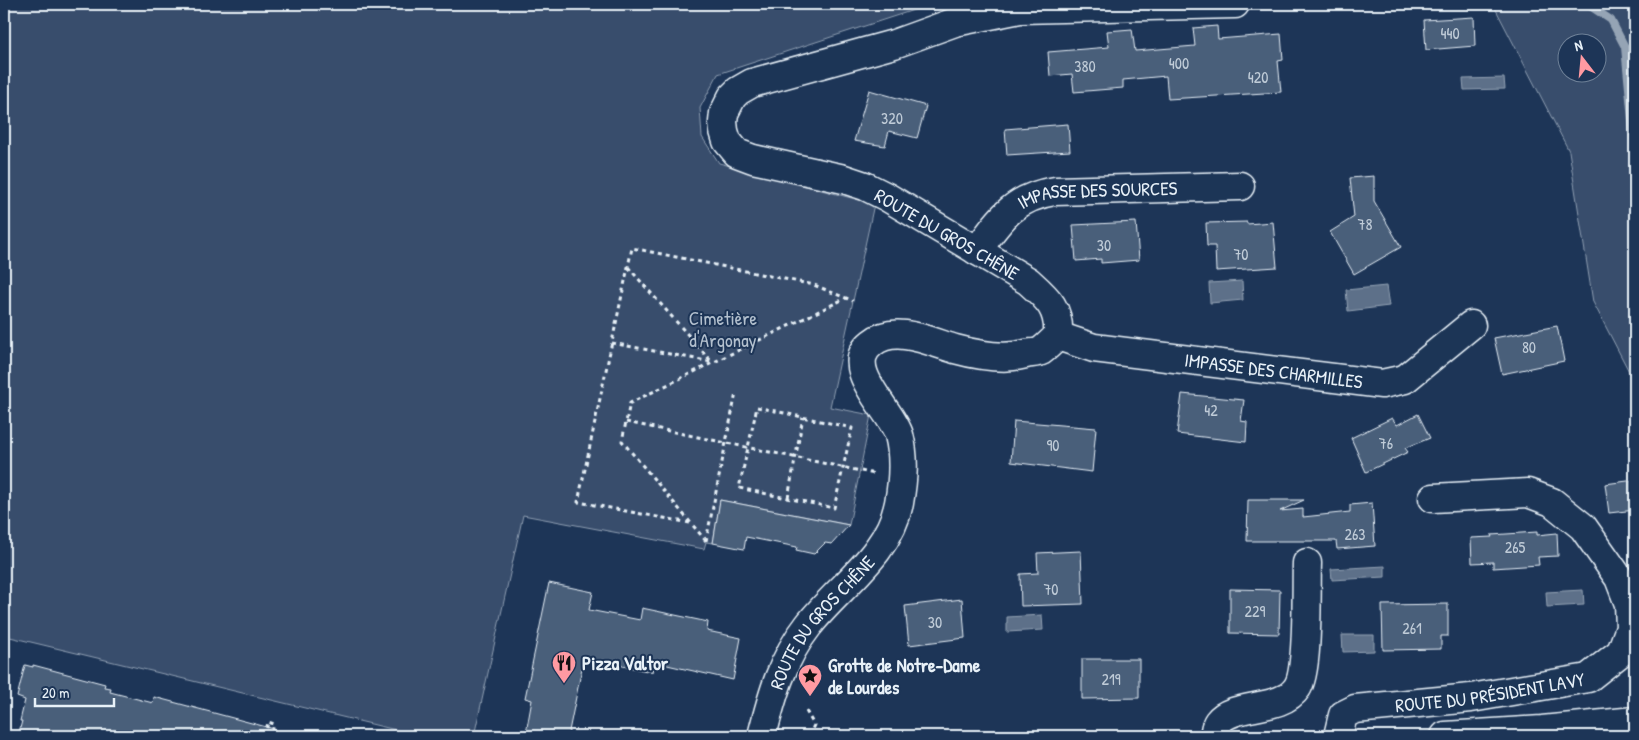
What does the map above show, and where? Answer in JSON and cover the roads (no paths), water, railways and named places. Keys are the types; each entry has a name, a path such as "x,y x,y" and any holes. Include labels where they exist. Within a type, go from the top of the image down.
{"street":[{"name":"ROUTE DU GROS CHÊNE","path":"762,736 780,673 793,648 809,625 880,546 892,526 898,505 904,459 898,433 889,416 877,402 861,368 864,352 872,342 889,336 906,335 972,352 997,356 1020,356 1040,351 1058,336 1059,322 1054,308 1043,294 1028,281 887,196 844,179 761,162 737,153 727,141 722,122 727,105 738,91 752,83 894,44 955,22 989,14 1020,10 1235,4"},
{"name":"IMPASSE DES SOURCES","path":"977,250 1008,212 1023,200 1038,194 1055,191 1240,186"},
{"name":"IMPASSE DES CHARMILLES","path":"1058,336 1094,348 1382,384 1405,379 1471,325"},
{"name":"ROUTE DU PRÉSIDENT LAVY","path":"1338,736 1343,715 1355,709 1471,698 1588,678 1621,652 1630,628 1630,604 1618,578 1584,526 1552,502 1528,493 1433,498"},
{"path":"1214,736 1217,723 1225,715 1267,705 1288,697 1297,688 1301,678 1306,636 1307,562"},
{"name":"ROUTE DU PRÉSIDENT LAVY","path":"1445,736 1542,730 1635,721"},
{"name":"ROUTE DU PRÉSIDENT LAVY","path":"1607,723 1635,731"}],"waterway":[{"path":"1587,4 1611,20 1625,47 1635,151"}],"place":[{"name":"Pizza Valtor","path":"564,684"},
{"name":"Grotte de Notre-Dame de Lourdes","path":"810,697"}],"park label":[{"name":"Cimetière d'Argonay","path":"723,329"}]}
